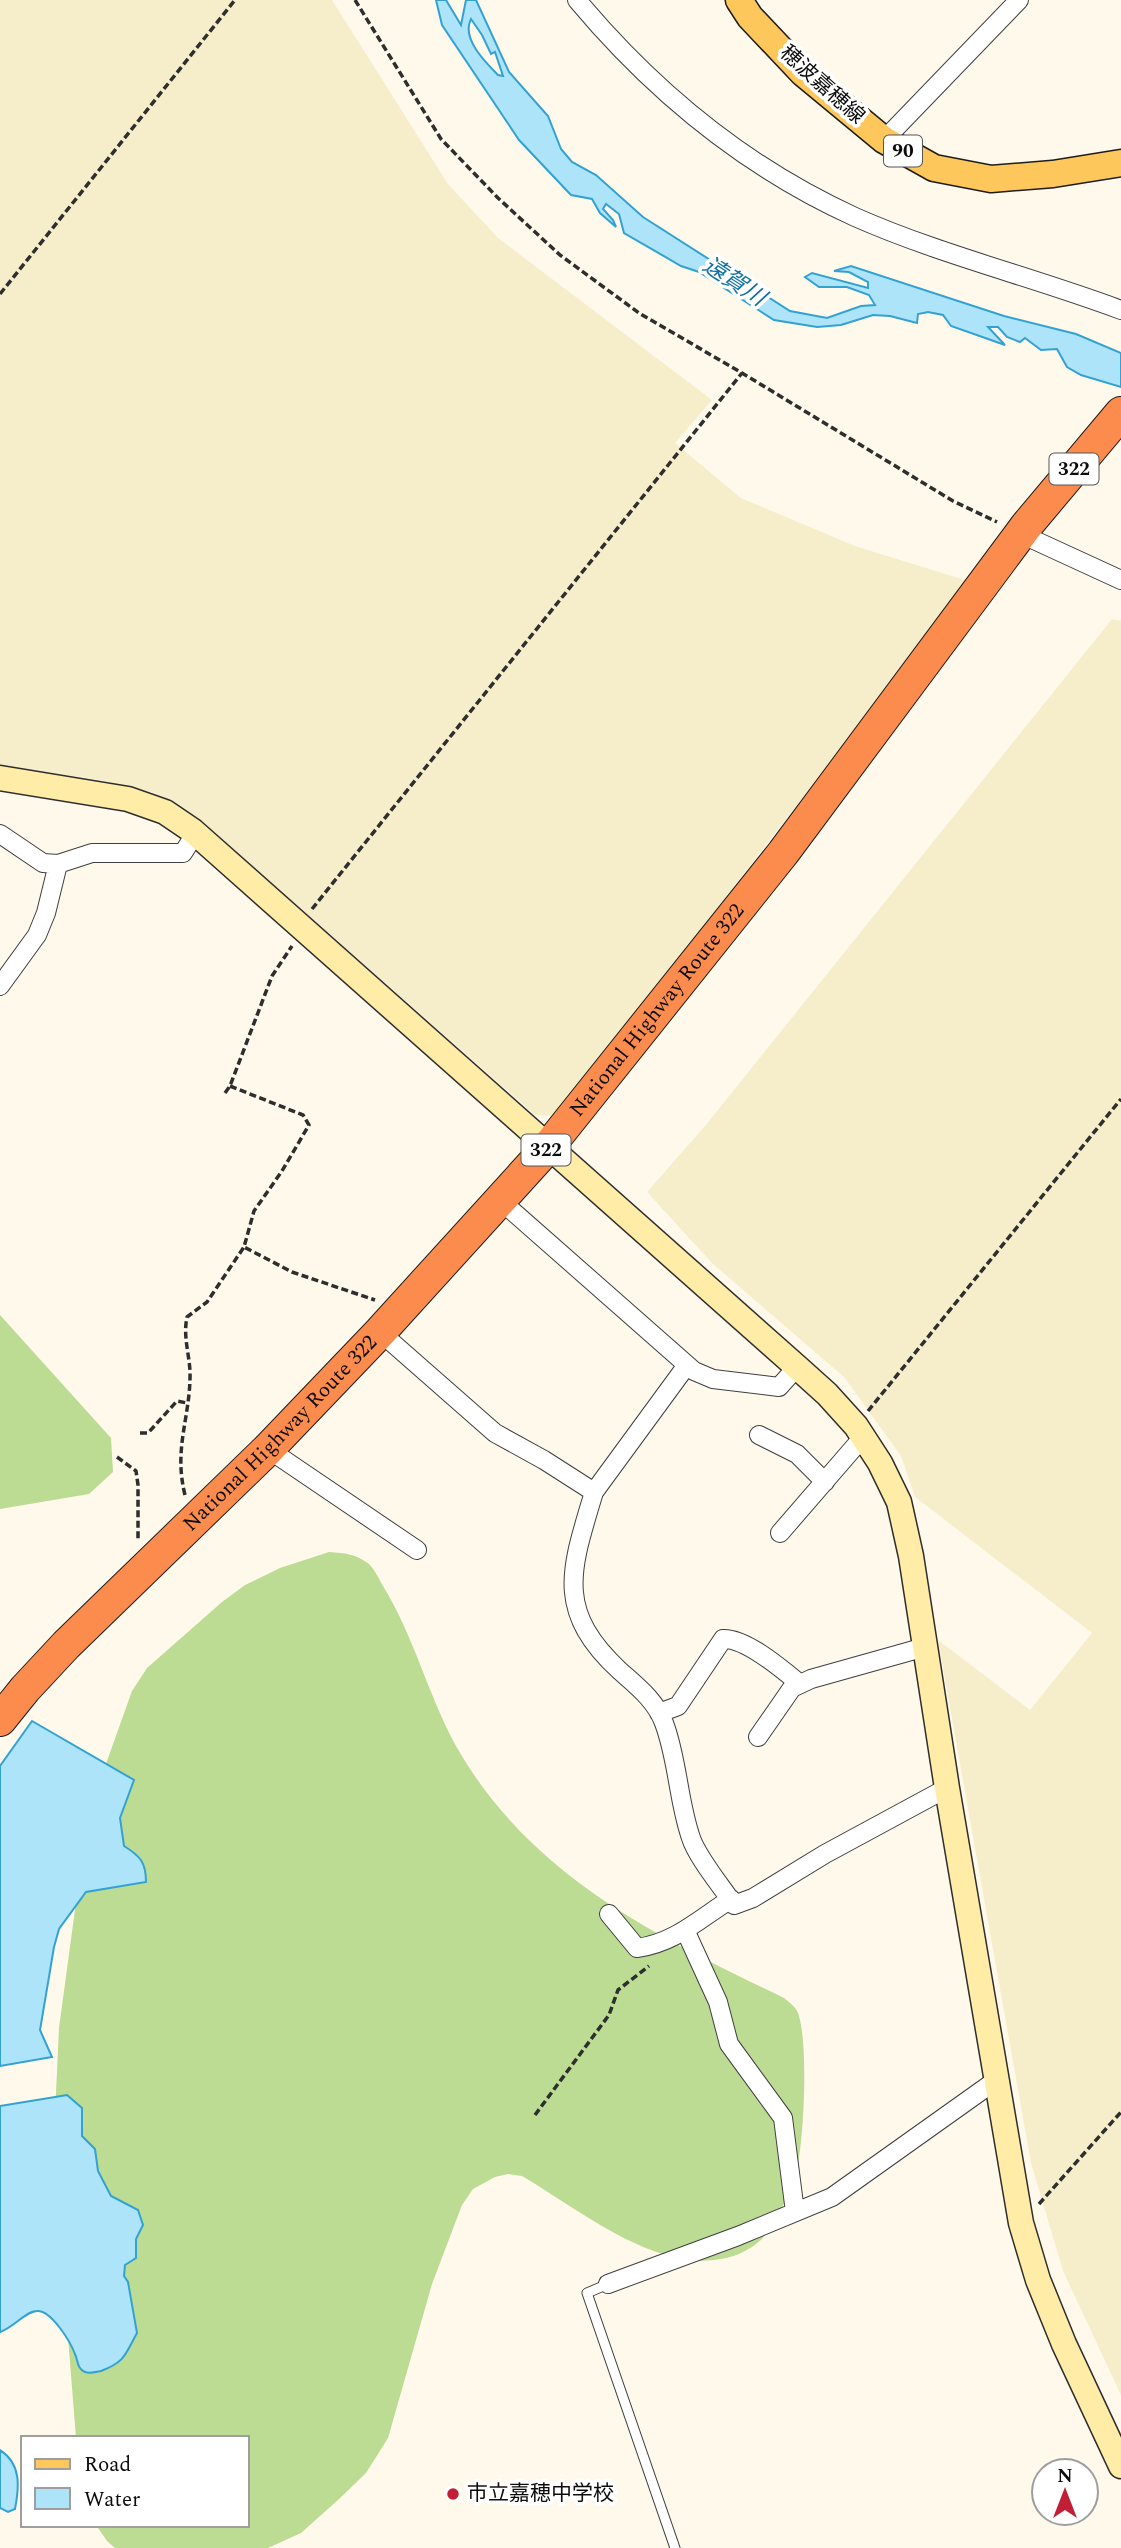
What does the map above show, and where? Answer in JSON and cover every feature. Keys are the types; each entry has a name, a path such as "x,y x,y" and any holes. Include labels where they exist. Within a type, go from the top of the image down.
{"highway":[{"name":"National Highway Route 322","path":"0,1720 33,1680 268,1449 389,1323 549,1146 783,853 1024,529 1121,413"}],"main road":[{"name":"穂波嘉穂線","path":"739,0 750,18 803,73 884,140 934,168 991,178 1053,174 1121,163"}],"street":[{"path":"577,0 611,41 674,103 738,151 790,184 856,217 1121,310"},
{"path":"884,140 1019,0"},
{"path":"1024,529 1121,580"},
{"path":"0,778 128,799 165,812 195,834 296,934 549,1146 827,1394 860,1432 880,1463 899,1502 1021,2223 1038,2280 1064,2344 1121,2466"},
{"path":"0,834 43,863 58,864 92,853 183,853 195,834"},
{"path":"0,986 37,936 46,913 58,864"},
{"path":"501,1201 694,1371 713,1379 779,1387 797,1367"},
{"path":"389,1323 495,1433 594,1492"},
{"path":"687,1365 594,1492 571,1578 579,1618 604,1656 653,1701 664,1723 691,1840 734,1905 753,1898 825,1854 947,1788"},
{"path":"780,1533 825,1482 860,1432"},
{"path":"759,1435 797,1454 825,1482"},
{"path":"268,1449 417,1550"},
{"path":"659,1713 678,1706 723,1639 731,1639 774,1663 800,1684"},
{"path":"758,1737 792,1688 925,1647"},
{"path":"609,1914 637,1948 679,1936 731,1899"},
{"path":"685,1930 718,2002 729,2044 783,2118 795,2212"},
{"path":"608,2284 832,2197 995,2081"}],"lane":[{"path":"608,2284 587,2293 675,2548"}],"path":[{"path":"0,294 235,0"},
{"path":"355,0 441,139 498,198 560,255 639,313 953,501 1024,529"},
{"path":"225,1093 272,976 296,934 742,373"},
{"path":"200,1515 188,1503 180,1474 179,1456 190,1373 184,1329 187,1317 207,1302 244,1247 254,1211 309,1125 303,1115 230,1086"},
{"path":"860,1432 1121,1099"},
{"path":"244,1247 292,1272 387,1304 389,1323"},
{"path":"140,1433 148,1433 177,1401 187,1403"},
{"path":"117,1457 136,1471 138,1563 143,1571"},
{"path":"534,2115 609,2015 618,1990 664,1954 661,1943"},
{"path":"1021,2223 1121,2112"}],"shaded area":[{"path":"0,0 332,0 448,184 498,238 712,400 675,443 741,498 855,546 965,580 824,770 556,1116 535,1115 197,817 150,792 100,780 0,766"},
{"path":"1112,619 1121,621 1121,2395 1063,2271 1031,2163 938,1640 1030,1710 1092,1633 915,1497 901,1456 844,1377 712,1263 647,1192 705,1126"}],"green space":[{"path":"0,1315 111,1438 113,1472 89,1494 0,1509"},
{"path":"329,1552 355,1556 369,1564 404,1625 456,1746 486,1792 520,1831 559,1867 600,1898 689,1951 784,1998 796,2009 801,2027 804,2070 798,2163 785,2201 762,2239 740,2254 714,2260 690,2260 664,2255 639,2245 614,2233 522,2176 508,2174 495,2177 473,2189 462,2205 432,2284 388,2438 366,2473 301,2533 268,2548 115,2548 97,2527 248,2527 248,2436 76,2436 54,2136 59,2028 77,1895 102,1775 132,1691 147,1668 222,1602 245,1585 280,1568"}],"water":[{"name":"遠賀川","path":"436,0 446,0 461,25 466,0 476,0 509,72 548,116 561,149 572,162 596,175 643,217 790,311 827,318 861,306 875,305 869,295 847,287 819,287 805,277 812,273 868,288 868,282 849,272 834,271 851,266 1004,316 1076,334 1121,353 1121,387 1081,375 1067,367 1057,349 1041,350 1025,338 1020,342 1007,337 998,327 988,327 1005,345 951,326 943,315 928,312 918,314 917,323 873,315 841,325 817,327 774,320 699,272 681,266 624,233 619,214 606,204 603,209 616,227 600,213 592,199 571,195 519,140 442,25","holes":["471,19 491,54 495,52 503,76 498,75 487,63 472,42 469,34"]},
{"path":"32,1721 134,1780 120,1818 124,1846 141,1860 146,1882 86,1892 59,1929 54,1947 40,2030 52,2057 0,2066 0,1766"},
{"path":"67,2095 82,2108 82,2136 95,2149 98,2171 111,2196 138,2210 143,2225 136,2239 136,2258 125,2265 124,2276 128,2282 137,2333 120,2361 109,2368 91,2373 80,2369 73,2348 64,2334 48,2315 42,2312 28,2314 0,2332 0,2106"},
{"path":"0,2450 12,2462 17,2477 15,2509 8,2512 0,2508"}],"place":[{"name":"市立嘉穂中学校","path":"453,2494"}]}
